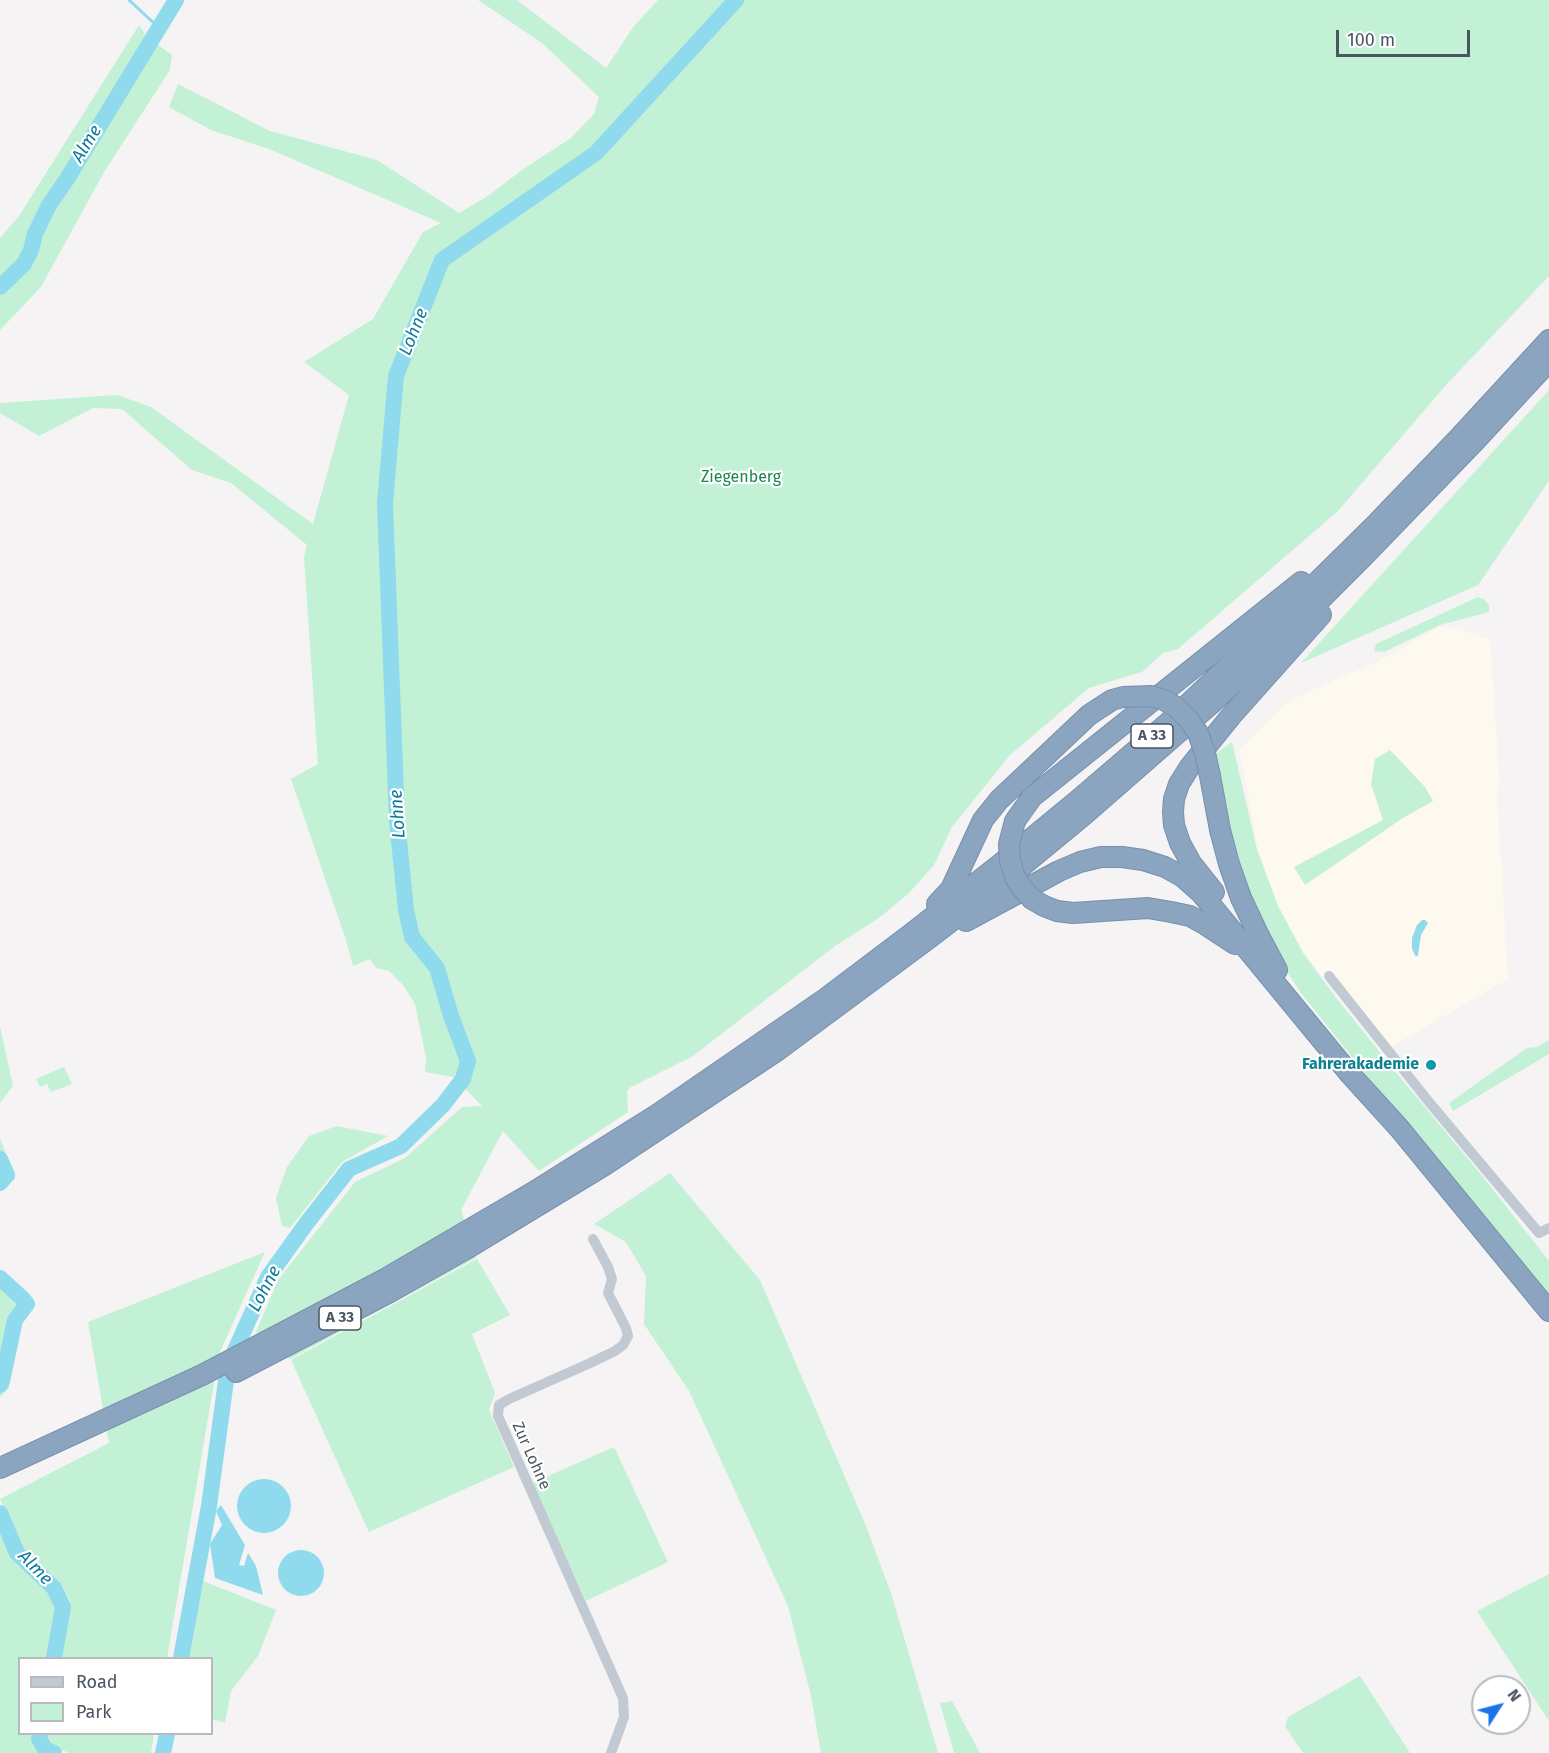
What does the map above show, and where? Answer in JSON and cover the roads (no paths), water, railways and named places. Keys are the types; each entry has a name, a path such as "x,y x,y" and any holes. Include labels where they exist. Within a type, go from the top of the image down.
{"highway":[{"name":"A 33","path":"920,937 1169,722 1284,614 1378,522 1549,340"},
{"name":"A 33","path":"0,1482 208,1387 390,1292 540,1205 662,1120 825,999 1014,872 1177,734 1316,604 1476,440 1549,361"},
{"path":"1277,977 1228,939 1190,916 1148,908 1073,913 1057,911 1044,906 1032,899 1015,877 1010,861 1009,844 1015,821 1032,797 1302,581 1360,529 1378,522"},
{"path":"1277,977 1191,863 1180,843 1174,825 1173,799 1189,768 1346,587 1362,558"},
{"path":"920,937 951,889 983,820 999,800 1089,714 1112,700 1123,697 1151,696 1176,707 1198,733 1205,753 1229,864 1241,898 1277,977"},
{"path":"920,937 987,911 1080,862 1101,857 1143,860 1165,867 1183,877 1201,892 1356,1068 1399,1128 1549,1311"},
{"name":"A 33","path":"0,1468 201,1375 385,1279 662,1120"}],"street":[{"path":"1329,976 1429,1102 1539,1233 1549,1228"},
{"name":"Zur Lohne","path":"593,1239 608,1267 612,1279 608,1293 628,1336 623,1345 615,1351 499,1405 498,1416 623,1698 624,1717 611,1753"}],"water":[{"path":"1422,920 1428,923 1421,935 1416,957 1412,949 1412,938 1417,925"},
{"path":"264,1479 274,1481 283,1487 289,1496 291,1506 289,1516 283,1525 274,1531 264,1533 254,1531 245,1525 239,1516 237,1506 239,1496 245,1487 254,1481"},
{"path":"221,1505 245,1545 239,1565 244,1566 248,1553 256,1566 263,1595 215,1578 210,1544 222,1525 216,1511"},
{"path":"301,1550 317,1557 324,1573 317,1589 301,1596 285,1589 278,1573 285,1557"}],"waterway":[{"path":"129,0 158,27"},
{"name":"Alme","path":"0,287 24,264 49,205 176,0"},
{"name":"Lohne","path":"181,1657 209,1506 228,1366 268,1277 349,1169 401,1146 443,1105 463,1079 468,1061 451,1016 437,968 412,937 406,910 397,821 385,503 396,376 442,260 596,153 736,0"},
{"name":"Alme","path":"0,1159 7,1175 0,1183"},
{"name":"Alme","path":"0,1278 27,1304 15,1320 0,1385"},
{"name":"Alme","path":"0,1513 17,1553 54,1588 63,1607 54,1657"},
{"name":"Alme","path":"40,1735 39,1739 45,1749 54,1753"},
{"name":"Lohne","path":"163,1753 167,1735"}],"place":[{"name":"Fahrerakademie","path":"1431,1065"}],"park label":[{"name":"Ziegenberg","path":"741,478"}]}
